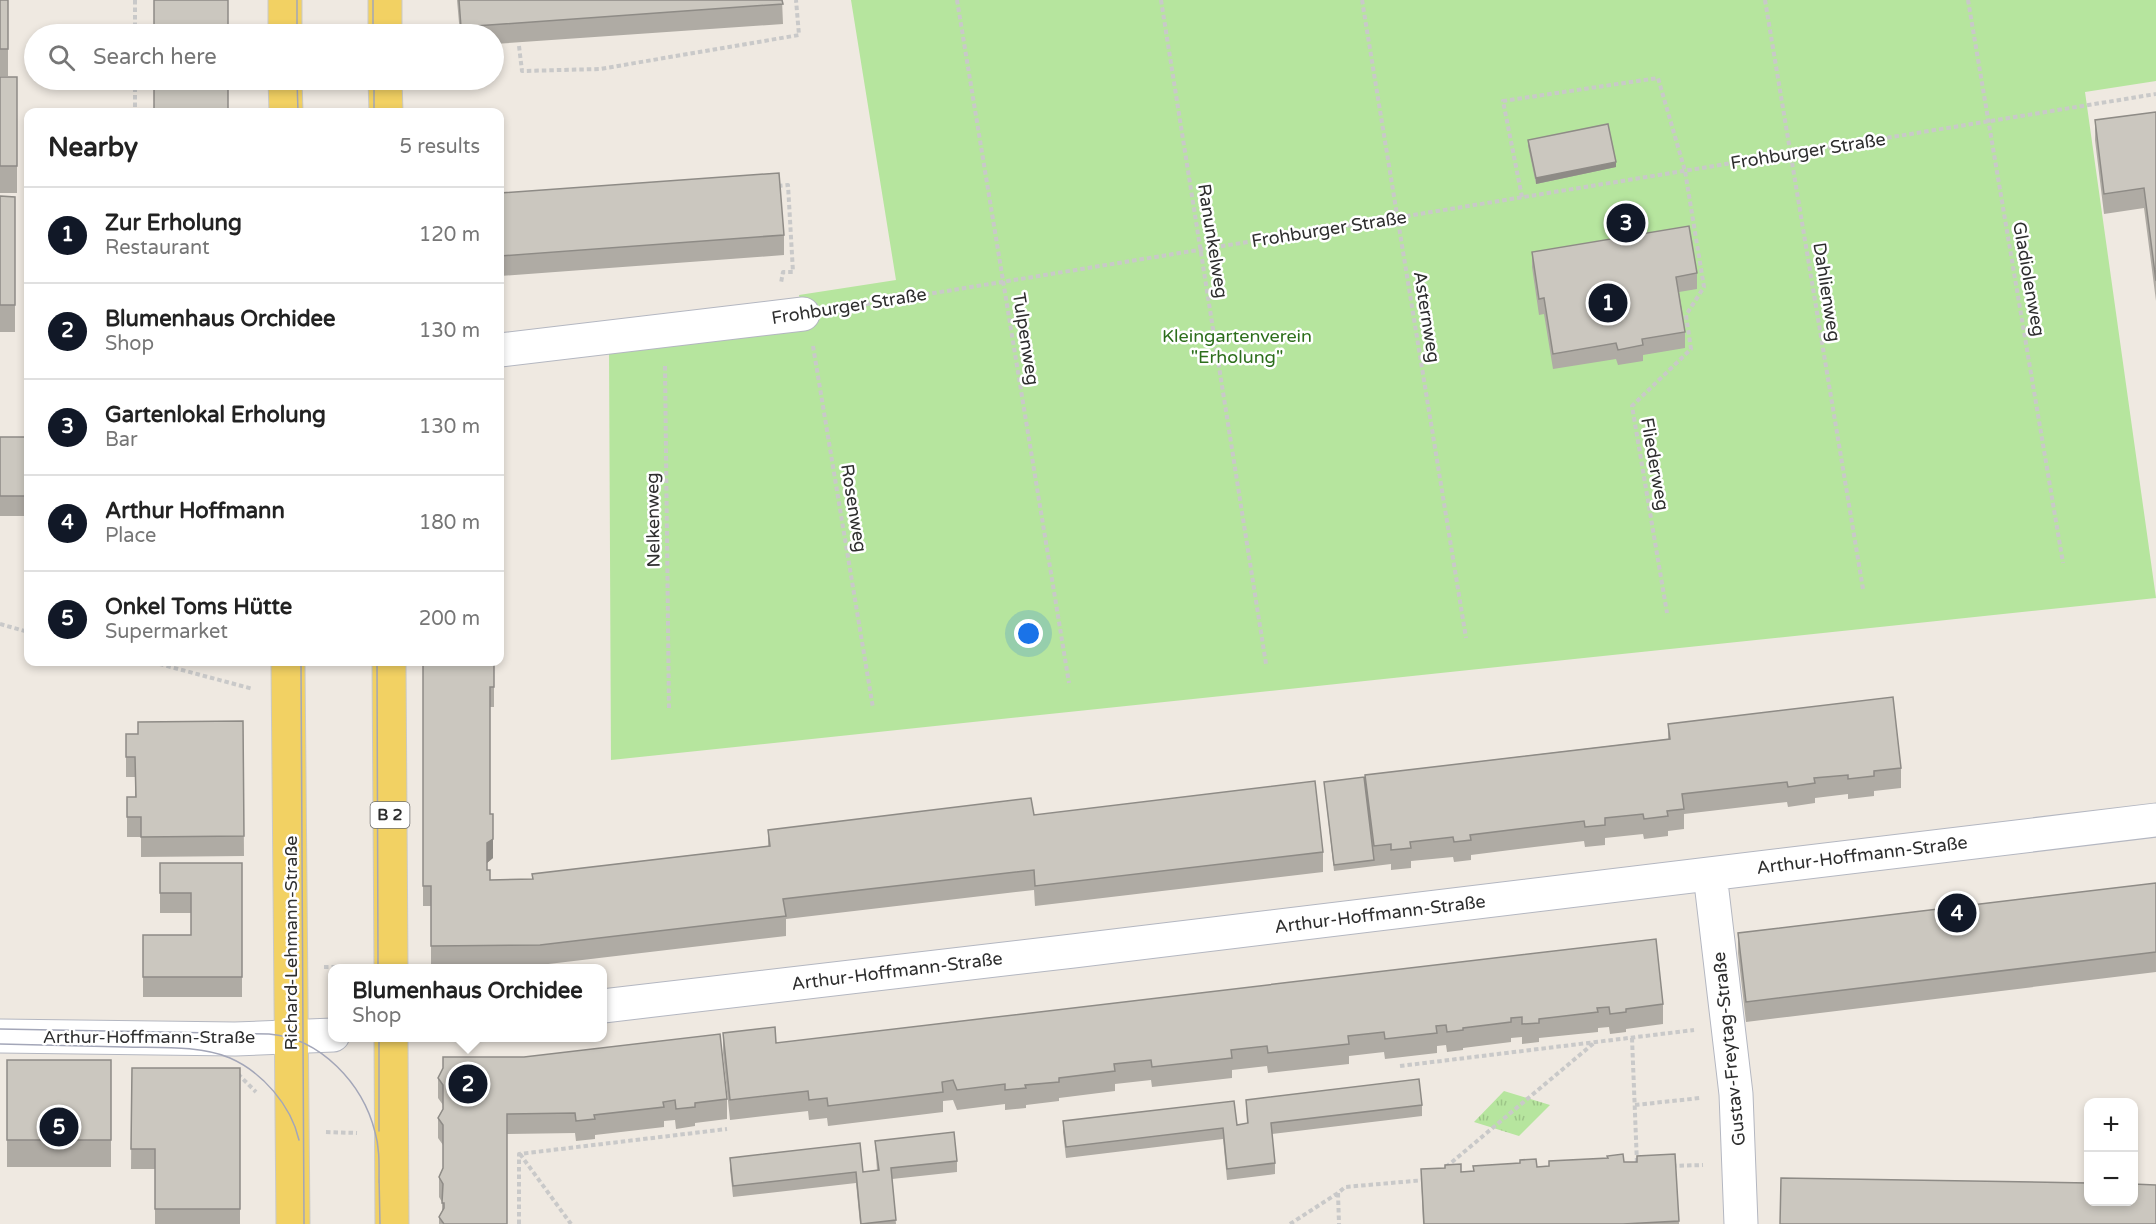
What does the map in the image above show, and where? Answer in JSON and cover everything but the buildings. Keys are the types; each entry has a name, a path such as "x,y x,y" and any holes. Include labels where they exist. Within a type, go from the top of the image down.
{"main road":[{"path":"285,0 285,24"},
{"path":"385,0 385,24"},
{"path":"285,90 286,108"},
{"path":"385,90 386,108"},
{"name":"Richard-Lehmann-Straße","path":"288,666 293,1224"},
{"name":"B 2","path":"378,964 389,666"},
{"path":"391,1042 392,1224"}],"street":[{"name":"Frohburger Straße","path":"504,350 795,315"},
{"name":"Arthur-Hoffmann-Straße","path":"607,1006 2156,819"},
{"name":"Gustav-Freytag-Straße","path":"1710,874 1736,1094 1741,1224"},
{"name":"Arthur-Hoffmann-Straße","path":"0,1036 207,1039 328,1035"}],"path":[{"path":"135,0 135,24"},
{"path":"519,46 522,70 600,69 799,36 796,0"},
{"name":"Tulpenweg","path":"957,0 1069,683"},
{"name":"Ranunkelweg","path":"1161,0 1266,664"},
{"name":"Asternweg","path":"1362,0 1466,638"},
{"name":"Dahlienweg","path":"1766,0 1863,589"},
{"name":"Gladiolenweg","path":"1968,0 2063,563"},
{"path":"1522,197 1503,101 1658,78 1685,171"},
{"path":"135,90 135,108"},
{"name":"Frohburger Straße","path":"795,315 2156,94"},
{"name":"Fliederweg","path":"1667,613 1632,406 1691,349 1686,315 1704,287 1685,171"},
{"path":"771,186 788,186 793,272 783,272 795,315"},
{"name":"Rosenweg","path":"795,315 873,708"},
{"name":"Nelkenweg","path":"666,330 664,344 669,710"},
{"path":"0,624 24,631"},
{"path":"167,666 288,699"},
{"path":"324,967 328,967"},
{"path":"1400,1066 1664,1034"},
{"path":"1632,1038 1637,1168 1646,1168"},
{"path":"1440,1172 1594,1043"},
{"path":"1635,1104 1669,1101"},
{"path":"519,1154 727,1129"},
{"path":"320,1132 367,1133"},
{"path":"519,1154 519,1224"},
{"path":"519,1154 571,1224"},
{"path":"1665,1167 1674,1166"},
{"path":"1290,1224 1345,1187 1431,1179"},
{"path":"1338,1193 1339,1224"}],"green space":[{"name":"Kleingartenverein \"Erholung\"","path":"851,0 2156,0 2156,81 2085,92 2156,598 611,760 609,350 803,314 799,295 896,280"},
{"path":"1504,1091 1550,1105 1519,1136 1474,1122"}],"tram line":[{"path":"297,0 297,24"},
{"path":"373,0 373,24"},
{"path":"297,90 298,108"},
{"path":"374,90 374,108"},
{"path":"301,666 304,1224"},
{"path":"377,666 378,964"},
{"path":"0,1029 269,1034 288,1037 306,1044 337,1067 361,1097 377,1138 379,1183"},
{"path":"379,1042 379,1131"},
{"path":"0,1044 178,1048 218,1054 242,1064 274,1091 289,1114 299,1140"},
{"path":"379,1176 380,1224"}],"place":[{"name":"Gartenlokal Erholung","path":"1626,223"},
{"name":"Zur Erholung","path":"1608,303"},
{"name":"Arthur Hoffmann","path":"1957,913"},
{"name":"Blumenhaus Orchidee","path":"468,1084"},
{"name":"Onkel Toms Hütte","path":"59,1127"}]}
